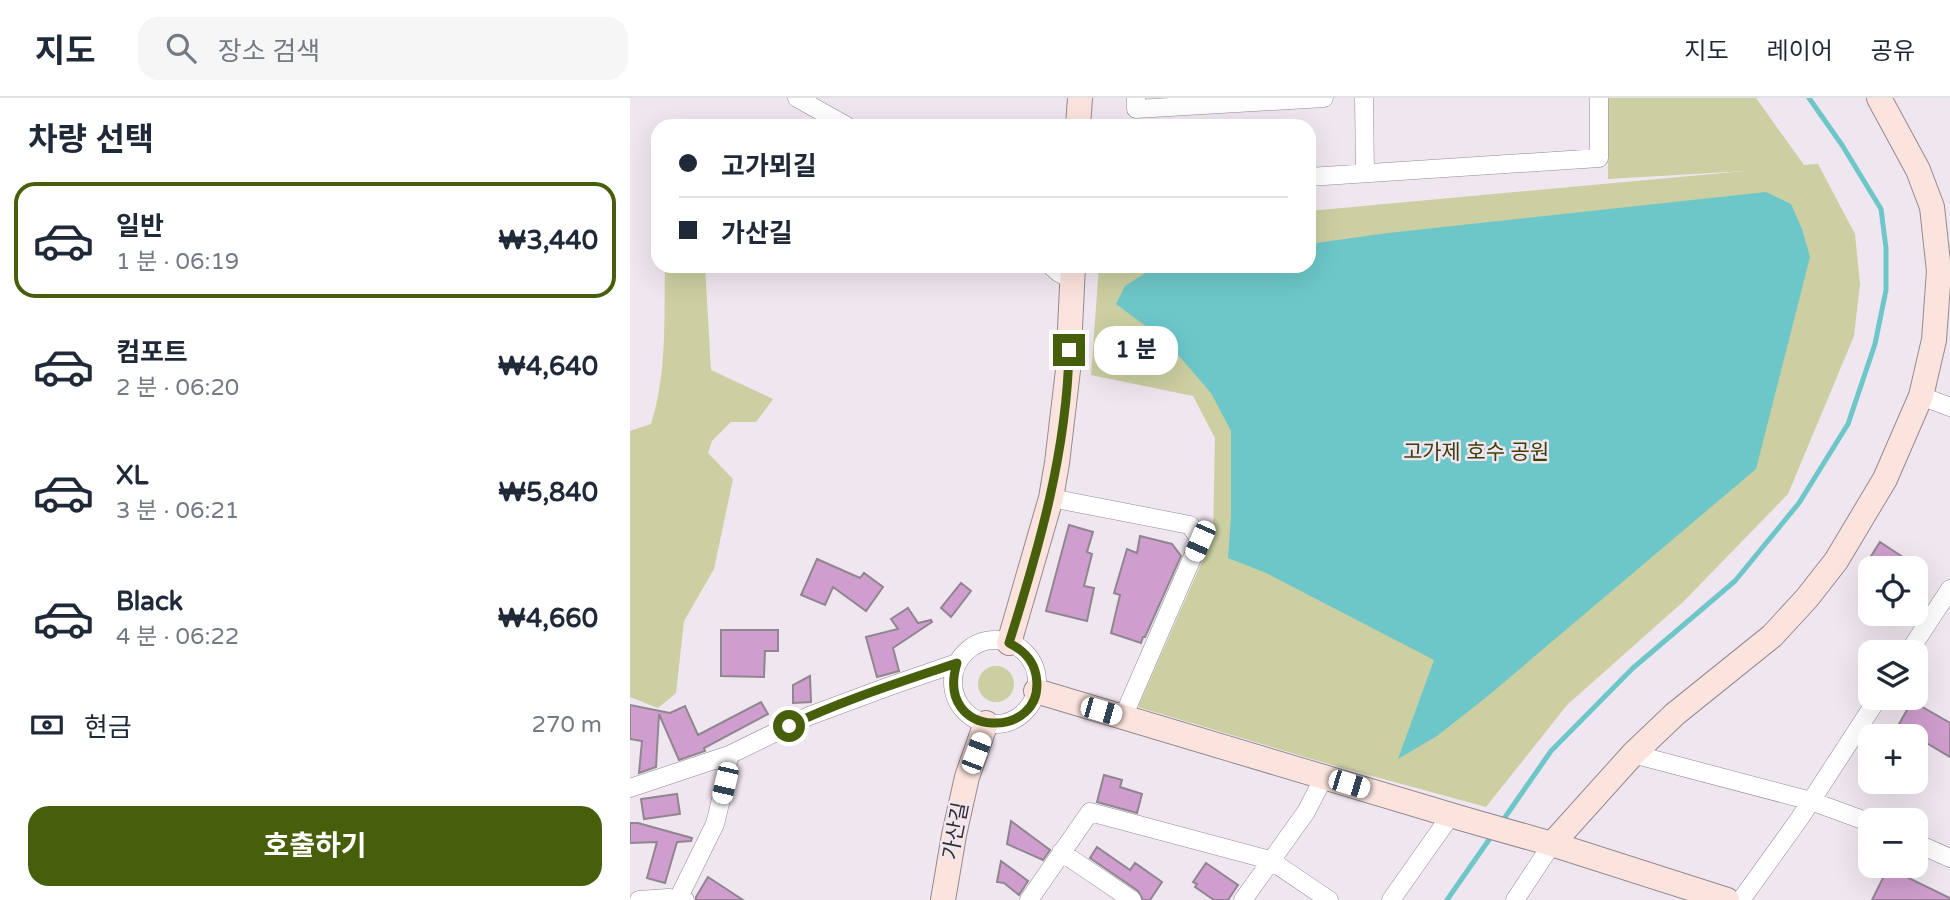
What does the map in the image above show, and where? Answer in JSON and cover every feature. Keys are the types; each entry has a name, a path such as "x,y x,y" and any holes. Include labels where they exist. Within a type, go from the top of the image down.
{"street":[{"path":"797,98 834,119"},
{"path":"1078,119 1080,98"},
{"path":"1136,98 1136,109 1324,98"},
{"path":"1364,98 1365,173"},
{"path":"1316,176 1599,158 1599,98"},
{"path":"1515,900 1543,840 1675,714 1772,636 1807,598 1836,561 1885,479 1921,396 1934,340 1940,271 1932,207 1918,170 1878,98"},
{"path":"1009,643 1051,498 1064,421 1073,273"},
{"path":"1921,396 1950,407"},
{"path":"1051,498 1190,525 1200,541 1123,717"},
{"path":"1917,640 1950,589"},
{"path":"985,641 1009,643 1020,649 1034,667 1037,679 1031,704 1012,721 999,724 974,719 964,711 953,688 957,663 964,653 985,641"},
{"path":"630,788 729,755 809,716 957,663"},
{"path":"1036,691 1543,840 1727,900"},
{"path":"1741,900 1811,801 1870,710"},
{"name":"가산길","path":"943,900 967,777 986,723"},
{"path":"1633,754 1811,801 1858,818"},
{"path":"639,900 681,899 715,824 729,755"},
{"path":"1243,900 1306,812 1324,777"},
{"path":"1029,900 1090,812 1270,860 1329,900"},
{"path":"1391,900 1458,817"},
{"path":"1928,848 1950,858"},
{"path":"1061,852 1132,900"}],"green space":[{"name":"고가제 호수 공원","path":"1608,98 1756,98 1804,165 1818,164 1855,234 1860,284 1854,336 1788,494 1684,601 1567,705 1486,807 1332,765 1138,707 1213,537 1215,438 1193,396 1091,375 1098,273 1316,273 1316,210 1745,171 1608,179"},
{"path":"665,273 705,273 711,370 773,399 756,422 731,422 712,441 708,453 733,479 714,569 684,621 676,693 658,708 630,697 630,431 651,424 660,386 664,346"},
{"path":"996,666 1009,671 1014,684 1009,697 996,702 983,697 978,684 983,671"}],"water":[{"name":"고가제 호수 공원","path":"1766,192 1791,204 1810,257 1756,469 1489,695 1437,736 1398,759 1434,660 1266,573 1228,558 1231,431 1211,393 1167,342 1116,304 1125,286 1146,273 1316,273 1316,243"}],"building":[{"path":"1069,525 1093,532 1087,552 1092,554 1084,586 1094,588 1087,621 1046,611"},
{"path":"1140,536 1172,544 1181,556 1141,643 1111,633 1120,595 1114,593 1127,549 1137,553"},
{"path":"1880,542 1901,556 1871,556"},
{"path":"817,559 860,578 864,573 883,587 866,611 833,587 825,605 801,595"},
{"path":"961,583 971,591 951,617 941,608"},
{"path":"908,608 918,623 932,622 893,648 899,671 877,677 866,637 898,629 891,619"},
{"path":"721,630 778,630 778,651 765,651 764,677 721,676"},
{"path":"810,676 811,702 793,703 793,685"},
{"path":"761,702 768,714 704,748 705,751 679,760 659,714 656,767 639,773 642,741 630,739 630,705 670,713 685,706 698,735"},
{"path":"1907,710 1928,710 1950,723 1950,757 1928,744 1928,724 1899,724"},
{"path":"1104,775 1122,780 1120,787 1142,794 1137,813 1097,802"},
{"path":"677,794 680,814 644,819 641,799"},
{"path":"1011,821 1050,850 1043,860 1007,844"},
{"path":"630,823 692,838 691,841 677,842 665,883 647,878 657,842 630,843"},
{"path":"1097,847 1130,870 1135,863 1162,882 1150,900 1143,900 1138,891 1090,858"},
{"path":"1001,861 1028,881 1019,895 1004,883 997,882"},
{"path":"1206,863 1238,885 1228,900 1214,900 1195,887 1197,884 1193,882"},
{"path":"708,877 743,900 696,900"},
{"path":"1883,878 1909,878 1950,898 1950,900 1872,900"}],"waterway":[{"path":"1501,823 1551,751 1633,668 1735,581 1799,503 1848,424 1875,344 1886,290 1886,248 1881,209 1842,145 1809,98"},
{"path":"1447,900 1493,834"}],"route":[{"path":"789,726 809,716 957,663 953,688 964,711 974,719 999,724 1012,721 1031,704 1037,679 1034,667 1020,649 1009,643 1051,498 1064,421 1069,350"}]}
